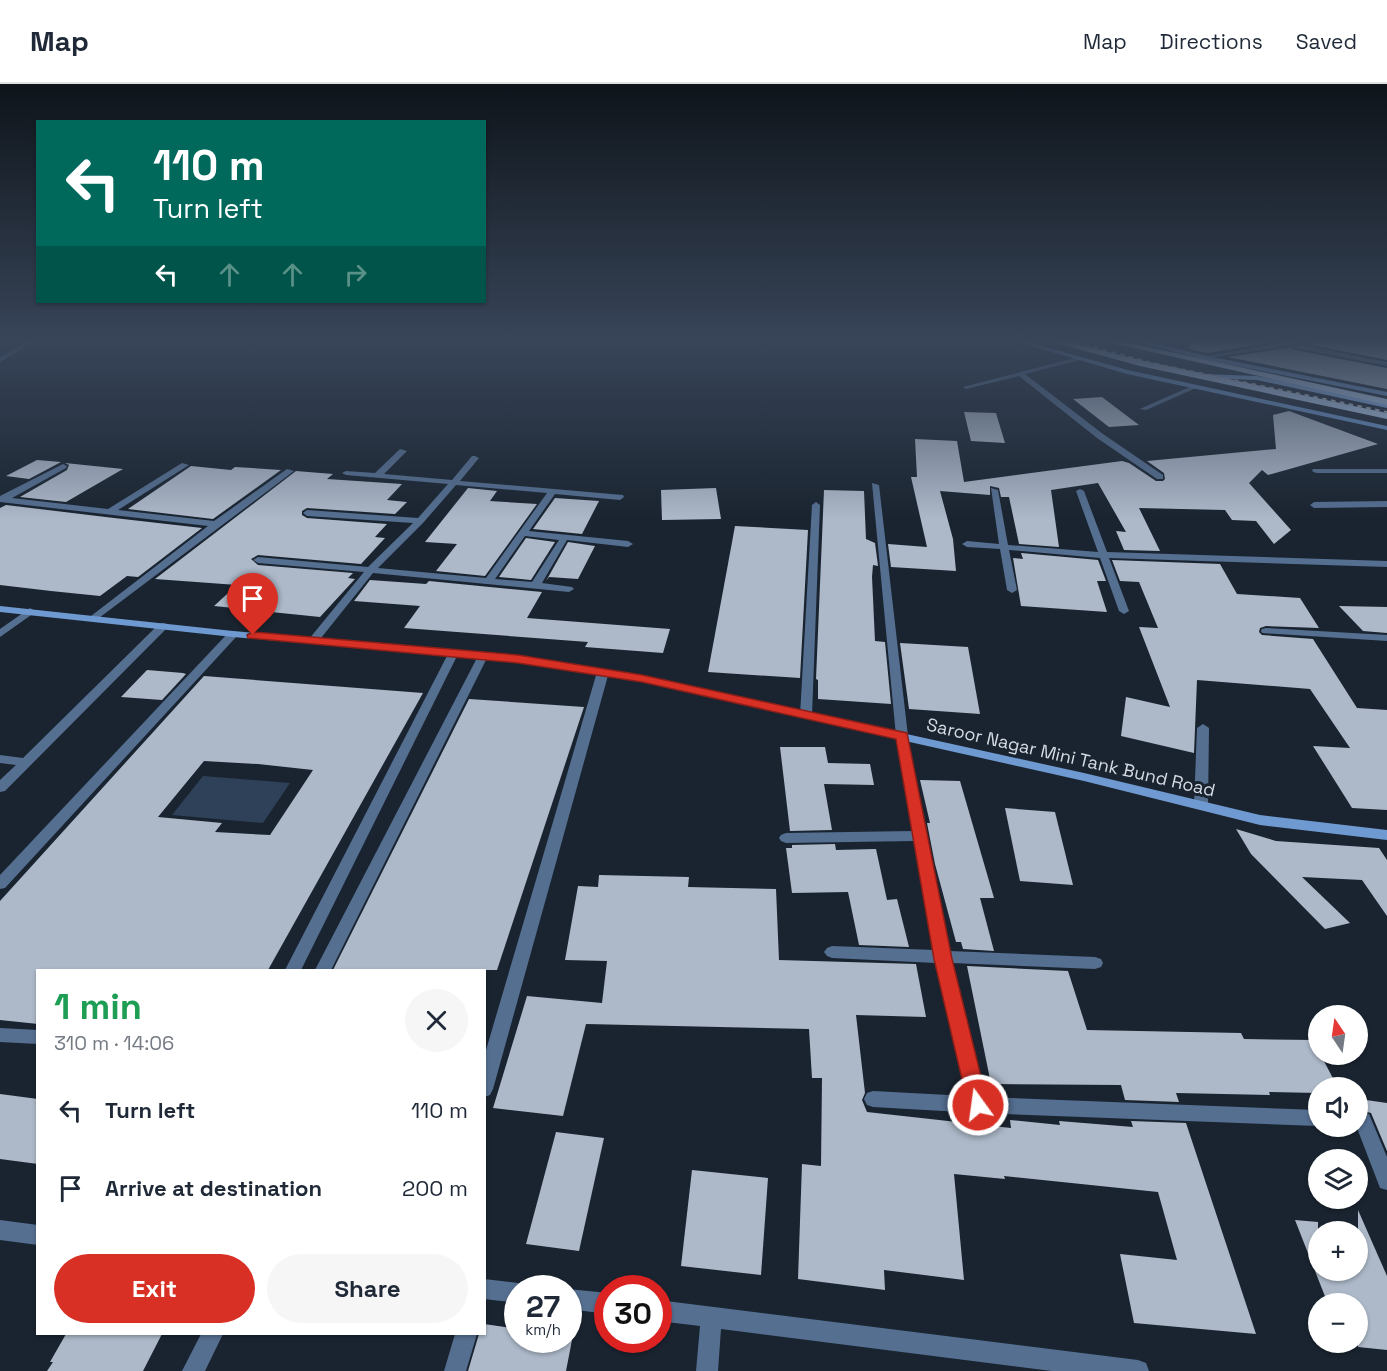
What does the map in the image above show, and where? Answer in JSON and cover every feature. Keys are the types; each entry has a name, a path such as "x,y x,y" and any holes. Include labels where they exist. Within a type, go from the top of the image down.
{"highway":[{"path":"1312,400 1387,416"}],"main road":[{"path":"1255,400 1387,428"},
{"path":"1372,400 1387,403"},
{"name":"Saroor Nagar Mini Tank Bund Road","path":"0,609 233,634 518,659 603,672 902,736 1260,820 1387,835"}],"street":[{"path":"1054,400 1100,436 1160,477"},
{"path":"1144,410 1166,400"},
{"path":"377,476 403,451"},
{"path":"313,641 371,570 420,521 475,458"},
{"path":"109,512 185,465"},
{"path":"2,499 63,466"},
{"path":"95,618 216,524 290,471"},
{"path":"1316,471 1387,471"},
{"path":"346,474 620,497"},
{"path":"875,485 902,736 943,959 978,1105"},
{"path":"489,581 553,490"},
{"path":"994,490 1012,591"},
{"path":"1080,491 1124,611"},
{"path":"2,499 216,524"},
{"path":"1314,505 1387,504"},
{"path":"806,715 816,505"},
{"path":"307,513 420,521"},
{"path":"522,533 628,544"},
{"path":"535,586 565,537"},
{"path":"967,544 1103,555 1387,564"},
{"path":"258,560 569,589"},
{"path":"0,634 30,611"},
{"path":"0,788 163,626"},
{"path":"1266,631 1387,638"},
{"path":"0,884 233,634"},
{"path":"294,969 453,654"},
{"path":"323,969 483,656"},
{"path":"486,1082 603,672"},
{"path":"1201,806 1203,728"},
{"path":"0,759 27,762"},
{"path":"786,838 920,836"},
{"path":"832,952 943,959 1095,963"},
{"path":"0,1035 36,1037"},
{"path":"873,1099 1308,1118"},
{"path":"1368,1133 1387,1181"},
{"path":"0,1230 36,1235"},
{"path":"486,1289 504,1291"},
{"path":"672,1312 1050,1365 1138,1371"},
{"path":"708,1371 711,1317"},
{"path":"194,1371 212,1335"},
{"path":"455,1371 466,1335"}],"shaded area":[{"path":"203,776 290,783 263,823 172,815"}],"building":[{"path":"1074,400 1106,400 1139,425 1109,427"},
{"path":"1289,411 1378,444 1268,475 1262,470 1249,483 1291,530 1274,544 1256,521 1232,520 1225,510 1139,508 1160,551 1124,550 1116,531 1126,532 1098,483 1051,490 1059,547 1019,544 1009,497 1001,497 999,488 990,486 990,495 940,491 953,539 956,571 891,567 888,544 927,547 911,477 917,477 915,439 957,441 964,482 1122,461 1129,463 1156,481 1163,481 1164,473 1147,461 1276,449 1273,415"},
{"path":"964,412 996,413 1005,443 971,441"},
{"path":"37,460 61,462 29,479 6,476"},
{"path":"65,463 123,469 66,502 20,497 67,470 69,465"},
{"path":"191,466 231,470 235,467 281,470 213,519 128,509"},
{"path":"296,471 333,474 327,479 402,484 387,500 407,502 395,514 307,508 302,511 302,515 307,518 387,524 375,537 385,538 361,564 258,555 251,559 258,565 353,573 348,578 355,579 320,617 214,606 237,585 155,579"},
{"path":"468,488 497,491 490,501 537,504 485,576 436,571 457,544 425,542"},
{"path":"716,488 721,519 662,520 661,490"},
{"path":"824,490 864,491 866,539 875,543 878,566 873,565 872,577 875,641 885,642 891,704 818,699 818,680 816,679"},
{"path":"555,498 599,501 582,534 533,529"},
{"path":"6,505 202,528 138,577 127,576 100,596 51,591 0,585 0,508"},
{"path":"735,526 808,530 800,678 708,672"},
{"path":"526,538 555,542 531,580 499,577"},
{"path":"568,542 595,546 578,579 549,577 546,581"},
{"path":"1021,553 1098,560 1106,581 1097,581 1107,612 1021,606 1013,558 1023,559"},
{"path":"1112,560 1220,564 1237,594 1300,598 1319,628 1266,626 1260,628 1259,632 1262,635 1313,639 1357,708 1387,710 1387,810 1352,808 1313,746 1350,748 1310,689 1197,680 1194,753 1121,736 1126,697 1170,707 1139,627 1158,628 1139,582 1120,581"},
{"path":"370,580 426,584 429,581 542,592 527,618 670,629 663,653 585,647 588,642 404,628 420,606 354,601"},
{"path":"1339,606 1387,607 1387,633 1363,631"},
{"path":"900,643 968,647 980,714 909,709"},
{"path":"147,670 186,674 162,700 121,697"},
{"path":"204,676 423,693 269,969 36,969 36,1024 0,1020 0,901","holes":["204,761 313,770 270,835 215,832 222,823 158,817"]},
{"path":"469,699 584,707 497,970 334,969"},
{"path":"780,747 825,747 828,763 870,764 874,785 824,784 832,830 790,831"},
{"path":"920,780 960,781 994,898 980,898 994,951 963,949 961,942 956,942 935,864 927,823 930,823"},
{"path":"1005,808 1055,812 1073,885 1020,881"},
{"path":"1236,829 1276,841 1379,848 1387,860 1387,916 1362,880 1302,877 1350,923 1325,929 1251,854"},
{"path":"835,844 836,850 876,849 887,900 897,899 909,947 859,945 848,892 792,893 786,848 792,848 792,845"},
{"path":"599,875 689,877 688,887 776,889 779,960 916,964 926,1017 856,1015 865,1093 862,1100 867,1112 1011,1128 1010,1120 1060,1125 1059,1121 1133,1127 1131,1121 1186,1123 1256,1334 1134,1323 1120,1254 1177,1260 1158,1192 1004,1176 1005,1179 954,1174 964,1280 884,1270 885,1290 798,1279 802,1164 821,1166 822,1078 812,1078 809,1029 586,1024 563,1116 493,1108 527,996 602,1003 607,961 565,960 578,886 598,887"},
{"path":"967,966 1068,971 1087,1030 1241,1033 1244,1039 1308,1040 1308,1065 1326,1065 1332,1077 1308,1077 1308,1093 1269,1092 1270,1095 1176,1093 1179,1102 1125,1100 1121,1085 991,1084"},
{"path":"0,1094 36,1099 36,1164 0,1159"},
{"path":"1368,1100 1387,1103 1387,1151 1371,1113 1368,1112"},
{"path":"556,1132 604,1138 579,1251 526,1244"},
{"path":"692,1170 768,1178 761,1275 681,1266"},
{"path":"1358,1210 1363,1221 1358,1221"},
{"path":"1295,1220 1308,1221 1308,1253"},
{"path":"1368,1233 1387,1276 1387,1350 1368,1348 1368,1293 1324,1293 1319,1281 1368,1281"},
{"path":"486,1324 504,1327 504,1353 569,1353 566,1371 468,1371 479,1335 486,1335"},
{"path":"65,1335 161,1335 143,1371 47,1371 53,1362 50,1362"}],"railway":[{"path":"1330,400 1387,412"}],"route":[{"path":"253,635 518,659 642,679 902,736 943,959 978,1105"}]}
